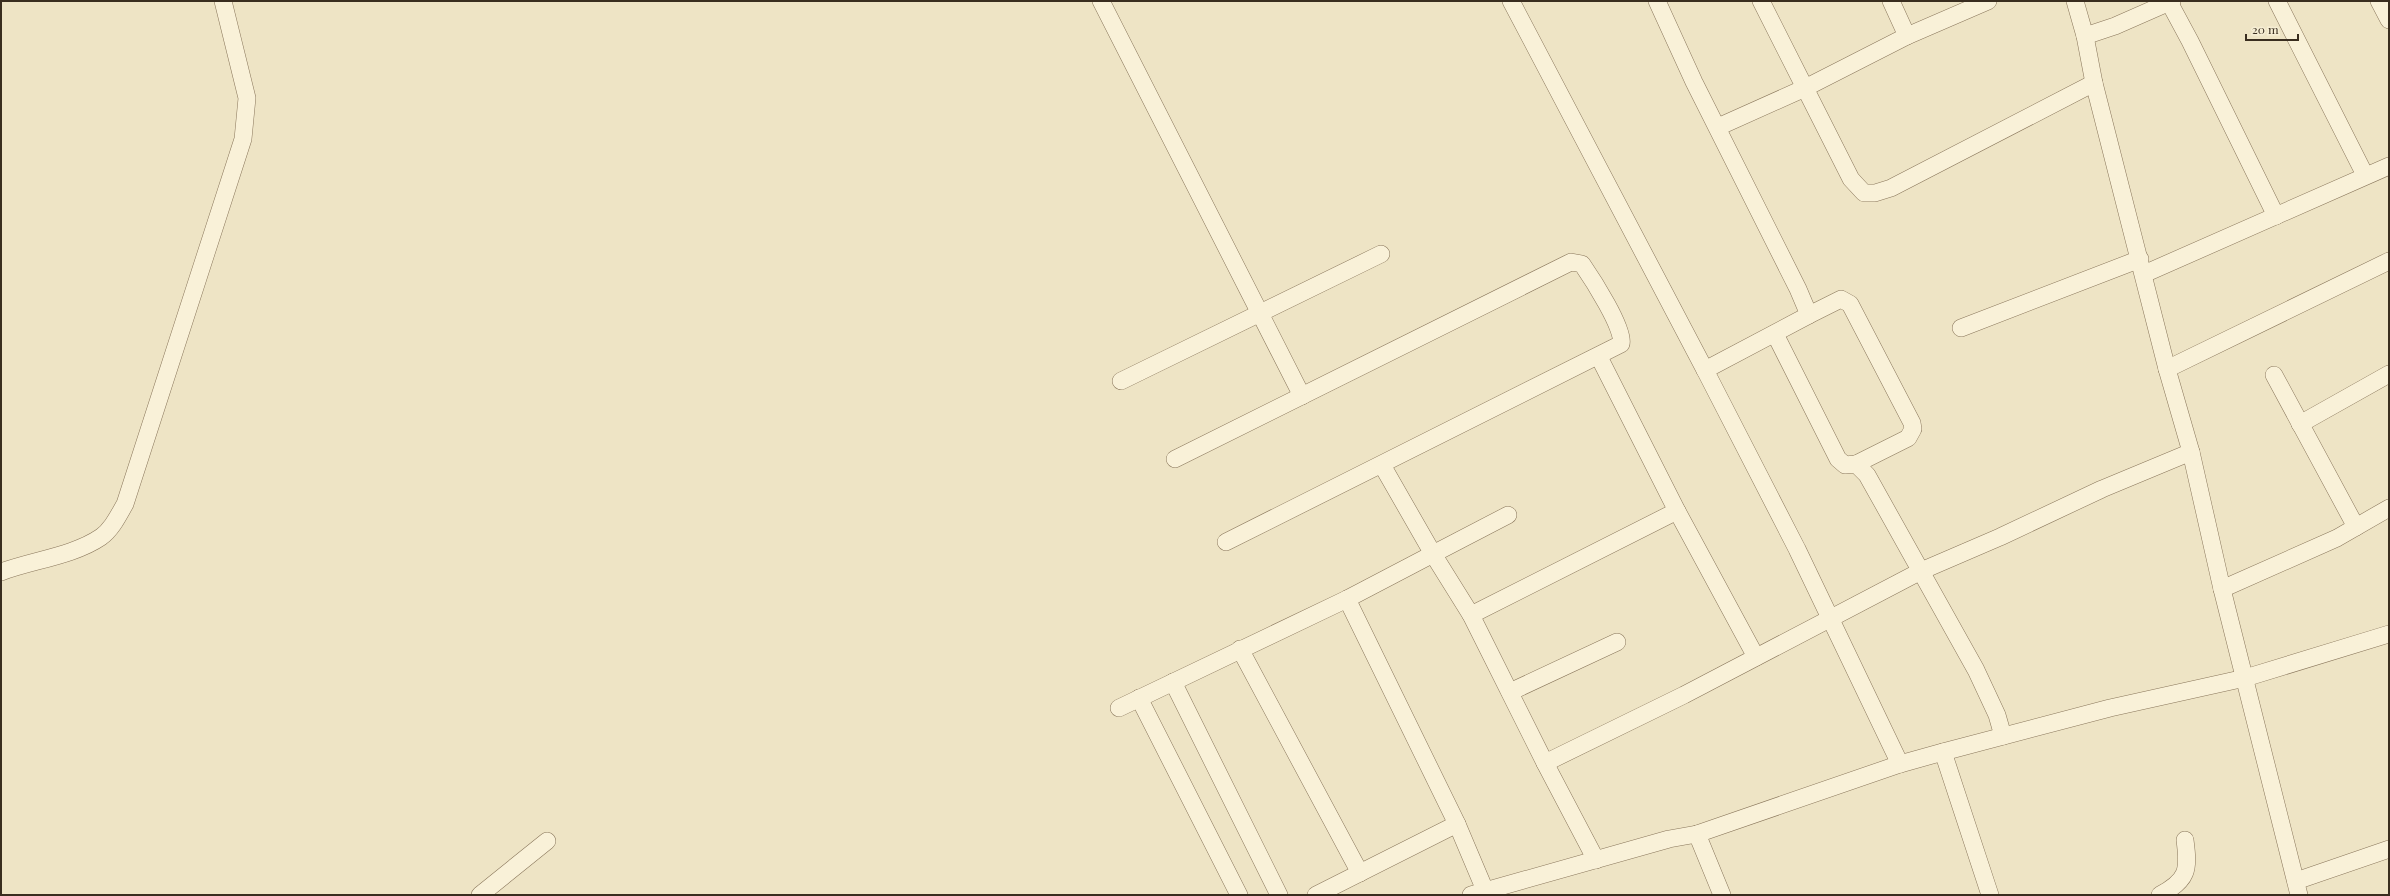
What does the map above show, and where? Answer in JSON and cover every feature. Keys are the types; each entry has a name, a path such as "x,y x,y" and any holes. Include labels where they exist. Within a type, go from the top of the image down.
{"street":[{"path":"1,572 75,549 101,536 114,523 125,504 243,139 247,98 223,1"},
{"path":"1101,1 1258,313 1302,396"},
{"path":"1511,1 1705,370 1831,619 1900,764"},
{"path":"1657,1 1694,82 1798,289 1809,316"},
{"path":"1761,1 1851,179 1864,193 1875,193 1891,188 2094,83"},
{"path":"1892,1 1907,36"},
{"path":"1718,128 1805,88 1907,36 1988,1"},
{"path":"2075,1 2085,36 2094,83 2142,266 2167,369 2191,452 2222,589 2298,888 2389,849"},
{"path":"2276,1 2365,175"},
{"path":"2379,1 2389,20"},
{"path":"2085,36 2171,2 2276,216"},
{"path":"1961,328 2142,266 2276,216 2365,175 2389,166"},
{"path":"1121,381 1381,254"},
{"path":"2167,369 2389,261"},
{"path":"1175,459 1571,262 1582,264 1589,274 1621,332 1621,344 1599,357 1226,542"},
{"path":"1705,370 1841,299 1850,304 1912,424 1913,429 1908,438 1856,464 1845,465 1838,459 1775,334"},
{"path":"1599,357 1677,511 1756,657"},
{"path":"2300,424 2389,374"},
{"path":"2274,375 2356,527"},
{"path":"1545,763 1684,695 1921,571 2000,537 2102,489 2191,452"},
{"path":"1856,464 1867,474 1976,670 1997,715 2003,736"},
{"path":"1382,465 1433,554 1471,615 1545,763 1596,860"},
{"path":"2222,589 2356,527 2389,508"},
{"path":"1471,615 1677,511"},
{"path":"1119,708 1240,649 1347,600 1508,515"},
{"path":"1347,600 1457,824 1481,893 1669,839 1696,834 1900,764 2110,708 2245,678 2389,634"},
{"path":"1510,692 1617,642"},
{"path":"1240,649 1360,873"},
{"path":"1173,682 1279,895"},
{"path":"1139,698 1239,895"},
{"path":"1943,752 1990,895"},
{"path":"1316,895 1457,824"},
{"path":"1696,834 1722,895"},
{"path":"2160,895 2178,884 2187,870 2185,840"},
{"path":"485,893 547,841"}]}
